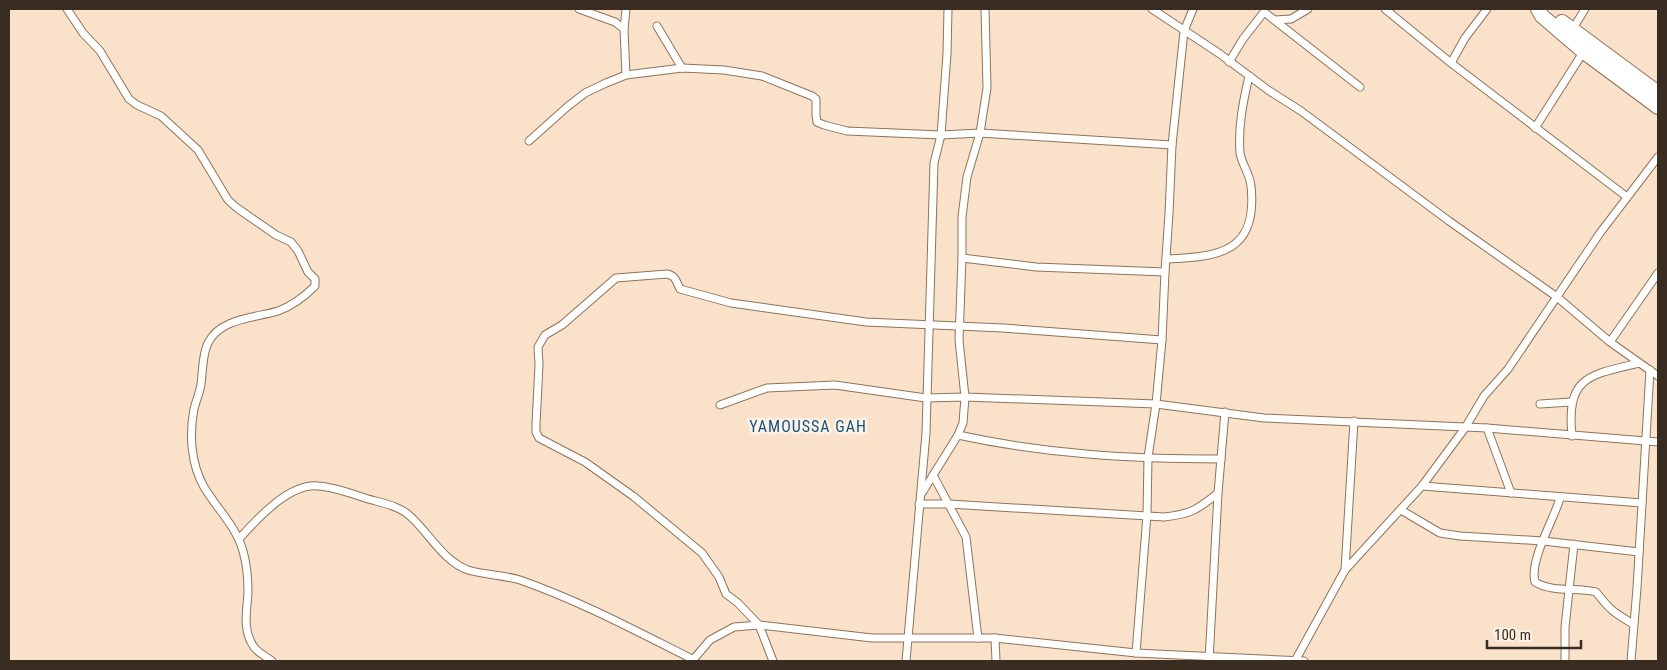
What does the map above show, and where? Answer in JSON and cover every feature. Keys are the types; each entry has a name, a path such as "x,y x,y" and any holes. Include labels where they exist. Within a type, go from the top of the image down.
{"highway":[{"path":"1538,9 1547,11 1572,30 1587,48 1658,107"},
{"path":"1538,9 1542,16 1587,48 1658,93"}],"street":[{"path":"67,9 82,33 100,51 129,100 161,116 198,150 228,200 268,230 291,242 298,251 308,272 315,279 315,286 294,303 279,310 220,327 208,342 194,411 193,453 197,470 203,485 239,539 248,575 245,616 248,633 255,648 272,661"},
{"path":"579,9 615,22 624,29"},
{"path":"626,9 624,29 626,75"},
{"path":"906,661 926,433 934,163 941,136 948,9"},
{"path":"920,496 958,435 963,423 965,397 961,367 960,326 963,206 967,177 980,133 987,88 985,9"},
{"path":"1152,9 1301,111 1448,221 1557,298 1610,342 1658,375"},
{"path":"1136,652 1147,515 1148,457 1156,404 1162,340 1172,145 1184,31 1193,9"},
{"path":"1275,20 1291,19 1308,9"},
{"path":"1385,9 1451,63 1627,197"},
{"path":"1451,63 1465,38 1487,9"},
{"path":"1572,30 1585,9"},
{"path":"1229,62 1242,39 1265,10 1360,87"},
{"path":"658,26 682,68"},
{"path":"1535,128 1587,48"},
{"path":"529,141 585,93 626,75 682,68 724,70 762,76 812,96 816,99 817,122 847,131 941,136 980,133 1172,145"},
{"path":"1166,259 1201,257 1219,253 1230,248 1240,240 1248,226 1252,205 1251,184 1240,155 1240,133 1248,76"},
{"path":"1295,661 1345,570 1422,486 1465,428 1484,396 1508,369 1600,233 1658,157"},
{"path":"962,258 1036,267 1165,272"},
{"path":"773,661 759,625 738,603 726,594 719,577 702,553 633,496 585,462 539,438 536,432 540,365 538,347 545,335 562,325 616,278 667,274 676,278 680,289 731,303 866,322 960,326 1162,340"},
{"path":"1610,342 1658,274"},
{"path":"1572,436 1571,402 1580,386 1594,375 1639,362"},
{"path":"1631,661 1650,370"},
{"path":"720,406 767,388 835,385 926,398 965,397 1156,404 1264,418 1487,428 1658,442"},
{"path":"1540,404 1571,402"},
{"path":"1209,659 1218,493 1225,412"},
{"path":"1345,570 1354,422"},
{"path":"1487,428 1511,493"},
{"path":"958,435 1032,449 1097,455 1221,459"},
{"path":"933,475 966,537 978,638"},
{"path":"239,539 257,519 298,489 316,486 340,490 395,506 410,516 445,553 467,570 518,580 556,594 597,611 692,660 710,640 734,627 759,625 872,638 995,638 1209,659 1304,661"},
{"path":"1422,486 1642,503"},
{"path":"919,504 949,504 1164,517 1182,515 1196,510 1218,493"},
{"path":"1560,498 1543,540 1537,562 1535,582 1540,585 1569,590 1596,592 1606,606 1633,624"},
{"path":"1401,510 1440,532 1460,536 1543,540 1639,552"},
{"path":"1565,661 1565,627 1574,544"},
{"path":"995,638 996,661"}],"district":[{"name":"YAMOUSSA GAH","path":"808,426"}]}
